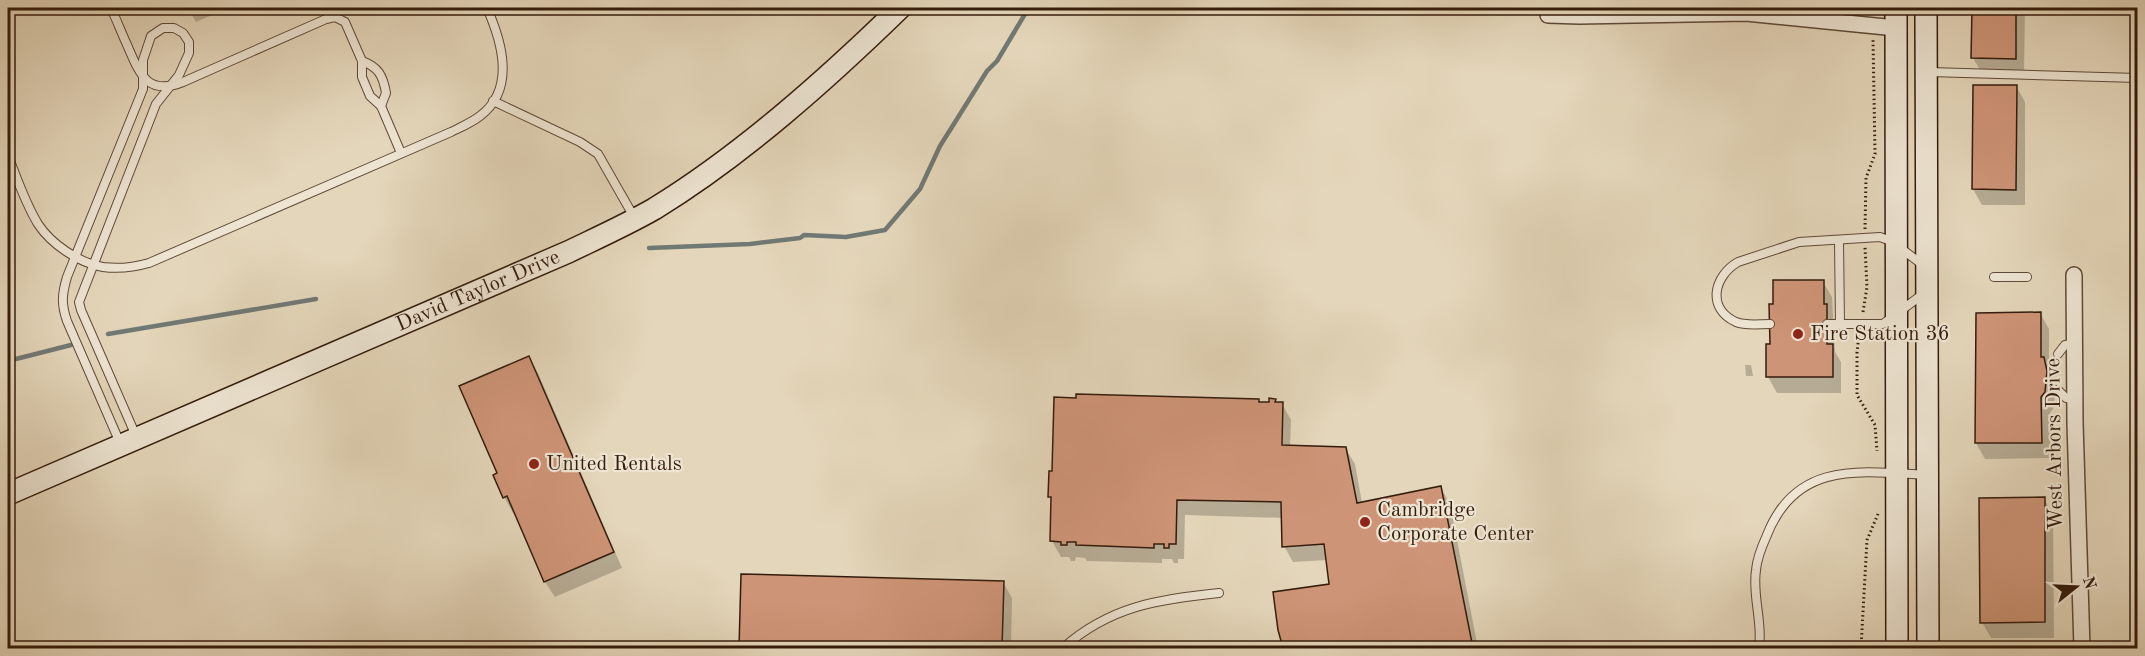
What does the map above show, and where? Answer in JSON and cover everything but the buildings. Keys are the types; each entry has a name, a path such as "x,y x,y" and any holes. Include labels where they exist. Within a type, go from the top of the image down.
{"main road":[{"name":"David Taylor Drive","path":"8,494 547,261 635,219 694,182 767,126 900,8"},
{"path":"1926,8 1928,648"},
{"path":"1896,18 1898,648"}],"street":[{"path":"1548,11 1579,16 1746,13 1800,17 1896,18"},
{"name":"West Arbors Drive","path":"2074,275 2074,399 2082,648"}],"lane":[{"path":"111,8 142,77 154,85 169,87 331,18 339,17 345,22 362,61 362,77 370,96 381,105 401,153"},
{"path":"8,156 38,224 57,244 76,256 101,267 149,263 401,153 472,121 485,112 502,81 504,58 500,37 488,8"},
{"path":"163,28 177,29 187,38 189,53 179,75 156,104 80,297 80,306 109,374 129,441 93,381 61,301 65,283 141,95 142,60 151,36 163,28"},
{"path":"362,61 375,67 380,73 386,93 381,105"},
{"path":"1925,72 2138,78"},
{"path":"493,101 580,142 598,154 635,219"},
{"path":"1770,324 1740,323 1722,309 1717,299 1718,285 1726,270 1738,262 1799,242 1880,237 1891,241 1926,268"},
{"path":"1839,241 1840,325"},
{"path":"1994,277 2028,277"},
{"path":"1827,324 1879,325 1897,315 1926,291"},
{"path":"2058,354 2065,345 2074,344"},
{"path":"93,381 109,374"},
{"path":"2058,390 2066,398 2074,399"},
{"path":"1759,648 1760,626 1756,569 1775,517 1800,490 1826,476 1854,472 1926,475"},
{"path":"1064,648 1107,618 1130,608 1159,600 1219,592"}],"path":[{"path":"1865,227 1866,178 1875,154 1873,43"},
{"path":"1864,307 1867,287 1866,249"},
{"path":"1857,343 1857,394 1875,426 1877,450"},
{"path":"1861,648 1867,540 1880,508"}],"waterway":[{"path":"649,248 750,244 800,238 804,235 846,237 885,230 920,189 940,146 1030,8"},
{"path":"108,334 316,299"},
{"path":"8,361 71,345"}],"place":[{"name":"Fire Station 36","path":"1798,334"},
{"name":"United Rentals","path":"534,464"},
{"name":"Cambridge Corporate Center","path":"1365,522"}]}
